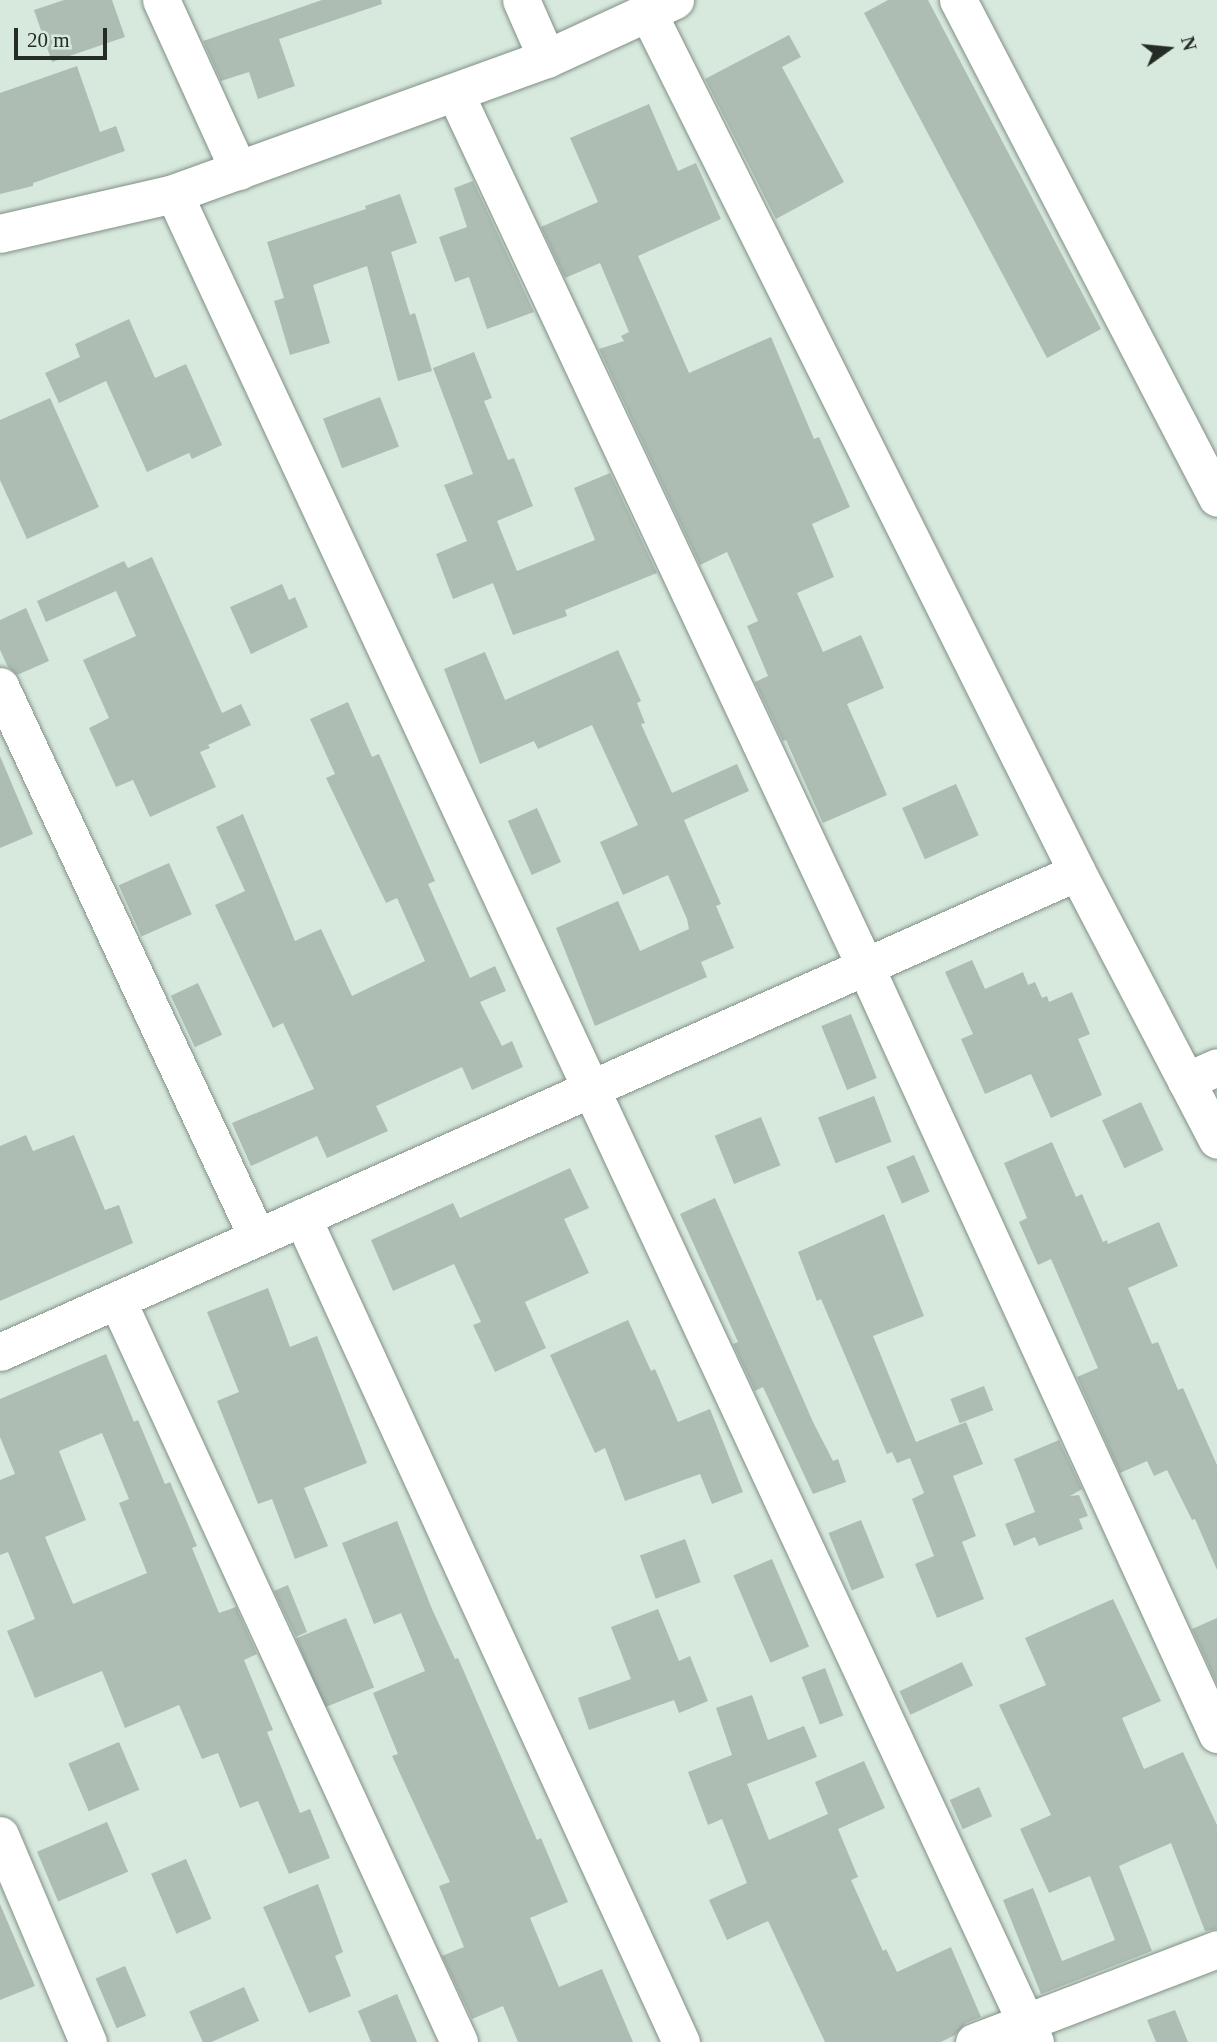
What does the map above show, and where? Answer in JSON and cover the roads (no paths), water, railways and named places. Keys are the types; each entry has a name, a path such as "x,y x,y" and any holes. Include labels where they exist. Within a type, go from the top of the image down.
{"street":[{"path":"161,0 239,171"},
{"path":"521,0 547,59"},
{"path":"958,0 1217,498"},
{"path":"0,233 174,194 547,59 662,7 1077,872 1201,1074 1217,1140"},
{"path":"455,93 865,966 1217,1734"},
{"path":"174,194 1030,2032"},
{"path":"0,686 257,1237"},
{"path":"0,1352 1077,872"},
{"path":"302,1217 681,2042"},
{"path":"117,1300 459,2042"},
{"path":"0,1835 88,2042"},
{"path":"974,2042 1030,2032 1217,1949"}]}
